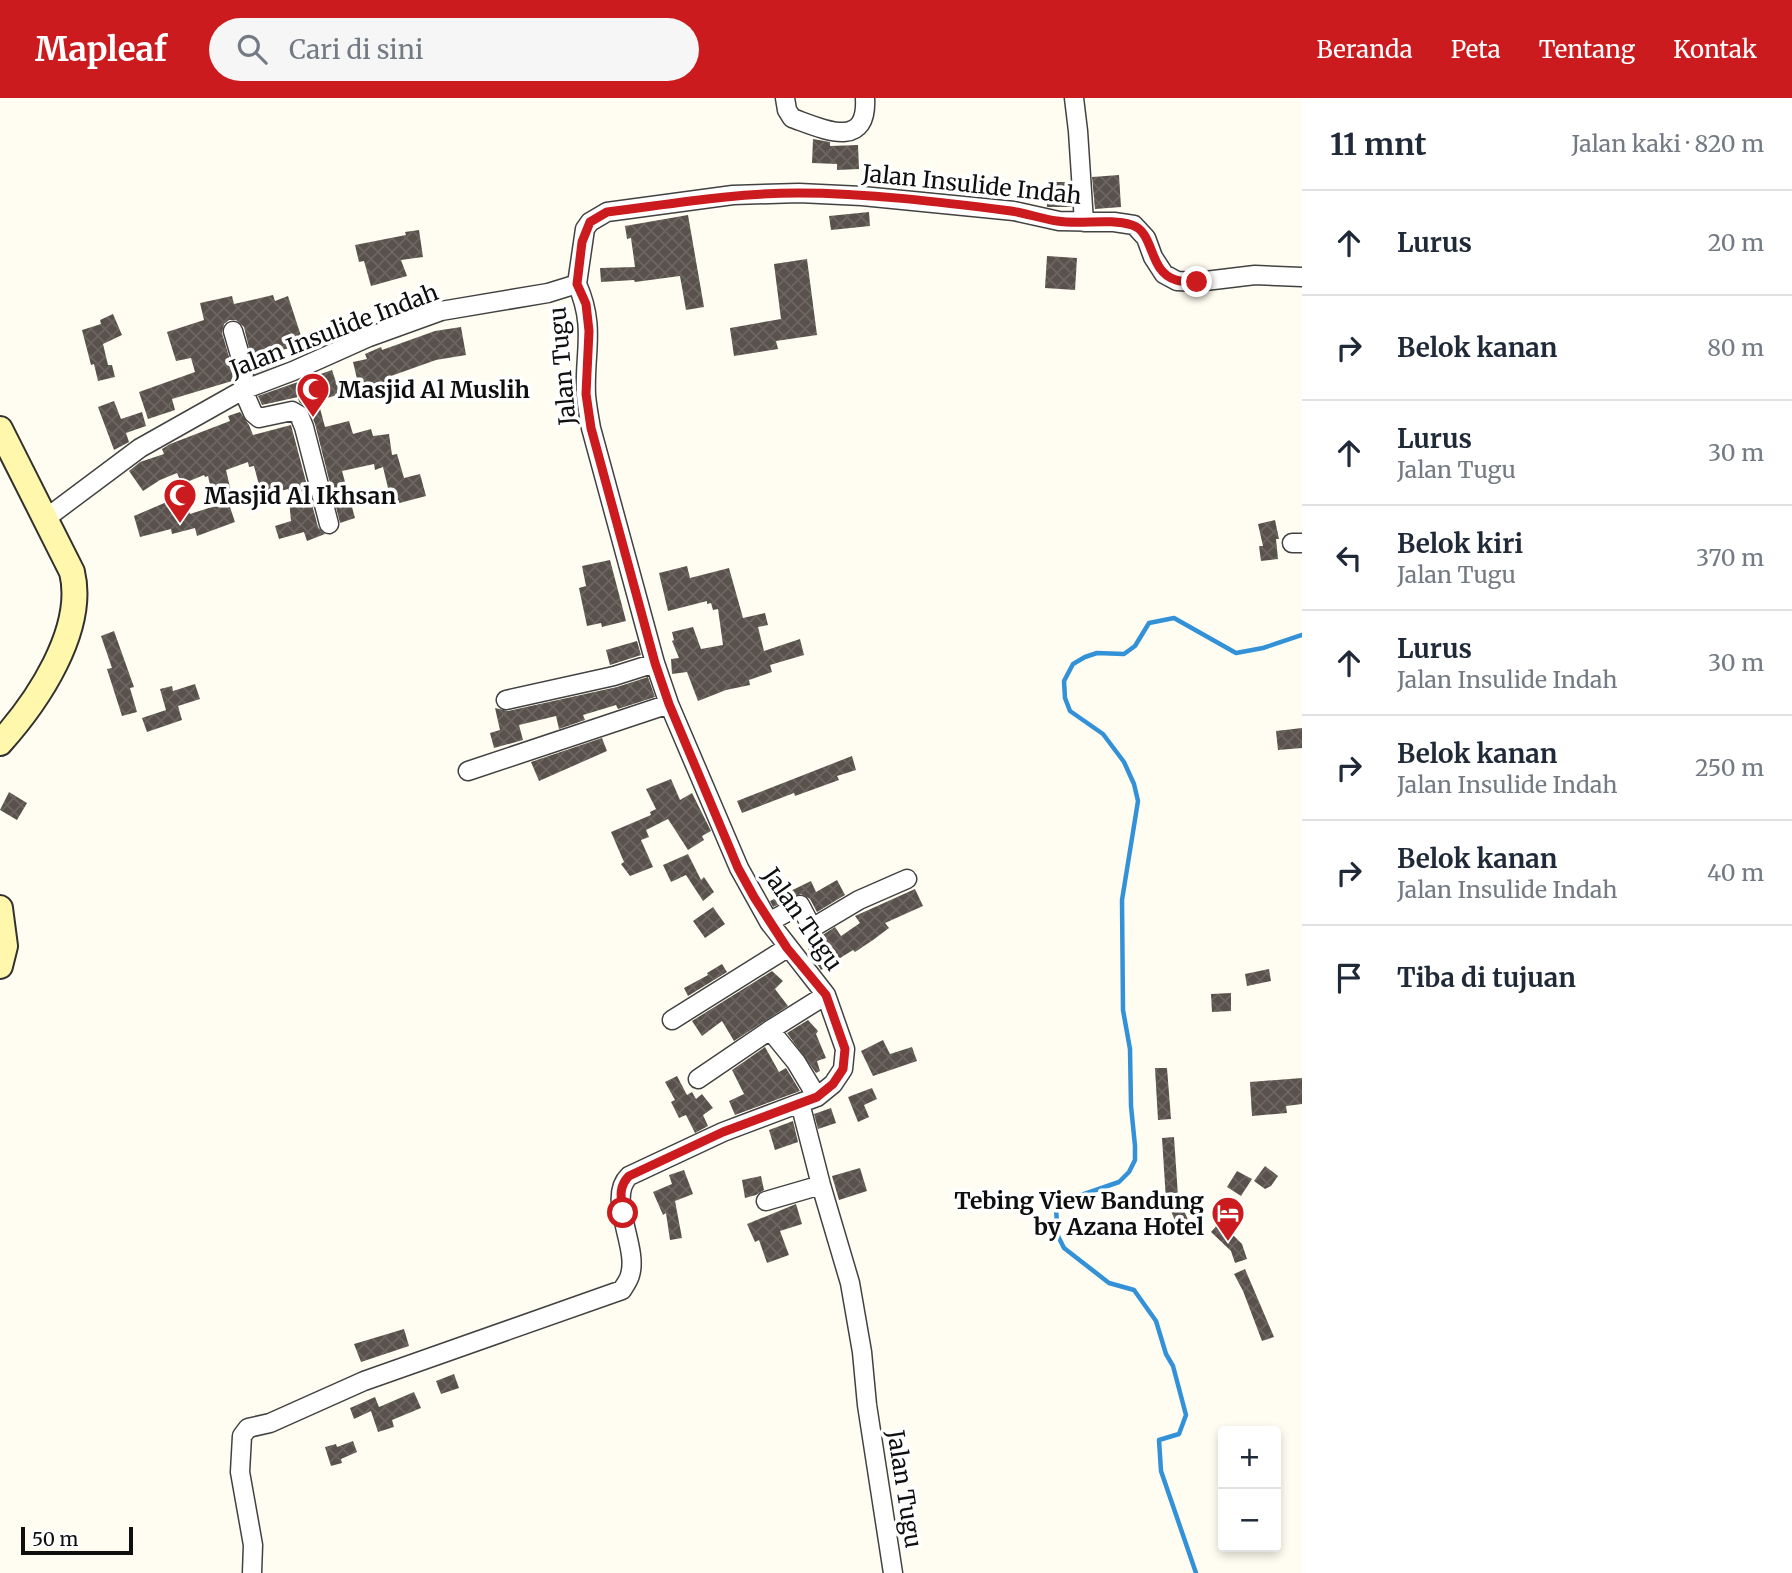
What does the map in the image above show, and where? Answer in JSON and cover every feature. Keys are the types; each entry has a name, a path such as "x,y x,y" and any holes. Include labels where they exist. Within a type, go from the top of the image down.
{"main road":[{"path":"0,429 72,572 75,586 74,607 59,656 24,716 0,743"},
{"path":"0,908 5,946 0,965"}],"street":[{"path":"785,98 792,118 837,132 851,132 860,126 866,114 865,98"},
{"path":"1074,98 1084,222"},
{"name":"Jalan Insulide Indah","path":"45,519 140,448 243,390 293,372 369,337 442,311 548,293 577,284 585,229 590,222 607,212 733,195 799,193 862,196 1014,211 1059,221 1134,225 1146,238 1153,257 1164,274 1177,281 1197,282 1255,275 1302,277"},
{"name":"Jalan Tugu","path":"577,284 586,304 589,331 586,394 591,428 655,663 669,704 738,868 787,948 826,995 845,1049 843,1069 833,1084 808,1100 821,1185 850,1283 893,1573"},
{"path":"233,331 244,369 243,390 253,413 260,418 292,411 299,415 329,524"},
{"path":"506,700 614,676 655,663"},
{"path":"468,771 669,704"},
{"path":"769,922 800,905 812,928 859,900 907,879"},
{"path":"672,1020 787,948"},
{"path":"698,1079 826,995"},
{"path":"252,1573 253,1545 240,1472 242,1436 248,1428 270,1423 364,1381 622,1290 631,1273 630,1247 623,1213 623,1182 629,1176 723,1132 808,1100 796,1062 770,1030"},
{"path":"766,1201 821,1185"}],"building":[{"path":"813,139 830,142 830,146 858,145 859,169 837,170 837,164 812,163"},
{"path":"1119,175 1121,207 1095,209 1092,177"},
{"path":"1046,182 1070,182 1072,207 1047,207"},
{"path":"869,212 870,226 831,230 829,216"},
{"path":"688,215 704,307 686,310 680,276 635,282 601,282 600,268 635,267 631,238 627,239 625,226"},
{"path":"419,230 423,257 401,260 407,276 371,286 364,261 359,262 355,245"},
{"path":"1047,256 1077,258 1075,290 1045,288"},
{"path":"807,259 817,335 776,341 778,349 734,356 730,328 781,319 774,264"},
{"path":"273,295 275,301 288,296 304,345 272,352 276,365 255,373 244,327 236,320 229,320 224,324 222,333 233,370 232,381 172,399 175,410 148,419 139,392 195,372 191,358 176,361 167,332 204,320 200,303 232,296 234,304"},
{"path":"113,314 122,335 103,344 108,365 112,365 115,377 98,381 82,330 101,324 100,320"},
{"path":"331,326 335,340 317,347 312,333"},
{"path":"461,327 466,355 436,360 391,376 395,388 362,400 353,362 367,359 365,354 381,347 382,350 435,331"},
{"path":"332,370 340,394 318,401 325,427 349,421 353,434 371,429 373,436 389,434 392,455 397,454 404,478 420,474 426,496 392,505 383,467 375,470 374,464 342,471 355,518 340,523 309,410 299,402 298,397 262,405 258,396"},
{"path":"114,401 121,419 142,412 146,426 126,433 129,442 114,450 98,407"},
{"path":"240,412 253,435 291,425 318,527 325,534 307,541 304,532 279,539 275,526 291,521 288,489 262,496 254,466 249,467 248,462 226,470 233,500 228,501 235,522 197,536 195,528 172,534 171,529 140,537 134,516 183,495 190,514 215,506 208,476 204,475 182,484 177,473 143,491 129,471 140,462 164,454 162,449 170,444 230,421 228,416"},
{"path":"1275,520 1279,539 1276,539 1278,559 1261,561 1259,546 1263,546 1258,524"},
{"path":"610,560 626,621 602,627 601,623 587,626 579,588 586,586 582,566"},
{"path":"687,566 690,578 729,568 743,618 765,613 768,625 758,627 764,651 800,639 804,655 770,665 772,672 749,680 750,685 726,690 698,701 687,672 672,674 671,659 679,658 672,641 672,632 693,627 701,649 723,645 718,609 713,610 711,603 707,604 707,601 668,611 659,573"},
{"path":"114,631 134,687 130,688 137,712 122,716 107,669 112,668 101,636"},
{"path":"637,641 641,655 610,665 606,650"},
{"path":"648,677 655,697 618,709 616,705 583,715 585,720 559,729 556,716 519,725 523,740 494,748 490,733 500,730 495,708 508,711 617,687"},
{"path":"195,684 200,699 178,706 182,720 147,732 142,718 166,710 160,689 172,686 173,691"},
{"path":"1302,728 1302,748 1278,750 1276,731"},
{"path":"602,738 607,751 539,781 531,762"},
{"path":"852,756 856,770 837,776 839,780 795,796 794,793 742,813 737,801"},
{"path":"671,779 680,800 692,793 711,831 702,836 704,840 688,850 668,819 646,830 649,837 641,840 653,867 630,876 621,864 624,862 611,832 651,815 650,812 656,809 646,789"},
{"path":"9,792 27,803 17,820 0,810"},
{"path":"688,854 701,880 704,877 714,892 703,901 686,875 671,882 663,865"},
{"path":"837,880 845,895 817,912 810,899 801,894 773,907 770,901 811,881 816,892"},
{"path":"915,889 923,906 885,923 889,928 873,940 821,970 808,949 823,940 821,936 835,927 841,936 860,923 855,916"},
{"path":"713,907 725,924 705,938 693,921"},
{"path":"722,964 727,972 688,996 684,988"},
{"path":"1269,969 1271,981 1247,986 1245,974"},
{"path":"772,971 783,981 775,989 788,1006 734,1041 722,1021 702,1036 692,1021"},
{"path":"1231,993 1231,1011 1212,1012 1211,994"},
{"path":"808,1020 818,1031 816,1034 826,1058 817,1061 820,1071 816,1073 787,1033"},
{"path":"883,1040 890,1054 912,1047 917,1061 873,1076 861,1051"},
{"path":"765,1047 779,1072 786,1068 800,1091 735,1115 729,1101 744,1094 732,1070"},
{"path":"1155,1068 1167,1068 1171,1119 1158,1120"},
{"path":"677,1076 687,1095 692,1092 696,1099 702,1094 713,1108 703,1115 708,1126 695,1133 686,1115 679,1118 671,1102 675,1100 665,1082"},
{"path":"1302,1078 1302,1104 1286,1106 1287,1113 1252,1116 1250,1082"},
{"path":"872,1088 877,1099 864,1105 869,1117 858,1122 848,1097"},
{"path":"831,1108 836,1123 818,1129 814,1114"},
{"path":"793,1121 798,1142 775,1150 769,1130"},
{"path":"1174,1137 1178,1196 1188,1220 1177,1225 1166,1200 1162,1138"},
{"path":"1265,1166 1278,1176 1271,1186 1265,1189 1254,1181"},
{"path":"860,1168 867,1191 839,1200 832,1176"},
{"path":"684,1170 693,1194 675,1201 682,1238 670,1240 666,1213 663,1215 653,1192 672,1184 669,1175"},
{"path":"1237,1171 1252,1179 1241,1196 1227,1187"},
{"path":"761,1176 764,1190 745,1198 742,1180"},
{"path":"796,1204 802,1224 780,1231 789,1255 767,1263 759,1240 755,1242 747,1224"},
{"path":"1220,1222 1242,1244 1247,1259 1235,1263 1231,1251 1211,1232"},
{"path":"1245,1269 1274,1337 1262,1341 1234,1274"},
{"path":"404,1329 409,1346 361,1362 354,1344"},
{"path":"454,1374 459,1388 441,1394 436,1381"},
{"path":"414,1392 421,1408 392,1420 394,1427 378,1432 371,1411 354,1419 350,1408 375,1397 379,1407"},
{"path":"353,1441 357,1452 341,1459 342,1463 331,1466 325,1447 336,1444 337,1447"}],"waterway":[{"path":"1196,1573 1161,1471 1159,1440 1179,1434 1186,1415 1173,1366 1166,1354 1156,1321 1134,1290 1109,1283 1064,1248 1058,1236 1056,1209 1067,1200 1119,1182 1129,1172 1135,1160 1130,1049 1123,1010 1122,900 1138,801 1124,762 1103,734 1070,711 1065,698 1064,681 1073,664 1085,657 1097,653 1124,654 1135,646 1149,623 1174,618 1236,653 1263,648 1302,635"}],"place":[{"name":"Masjid Al Muslih","path":"313,419"},
{"name":"Masjid Al Ikhsan","path":"180,525"},
{"name":"Tebing View Bandung by Azana Hotel","path":"1228,1243"}],"route":[{"path":"623,1213 621,1190 623,1182 629,1176 723,1132 817,1097 833,1084 843,1069 845,1049 826,995 787,948 738,868 663,689 591,428 586,394 589,331 586,304 577,284 585,229 590,222 607,212 733,195 799,193 862,196 1014,211 1059,221 1134,225 1146,238 1153,257 1164,274 1177,281 1197,282"}]}
